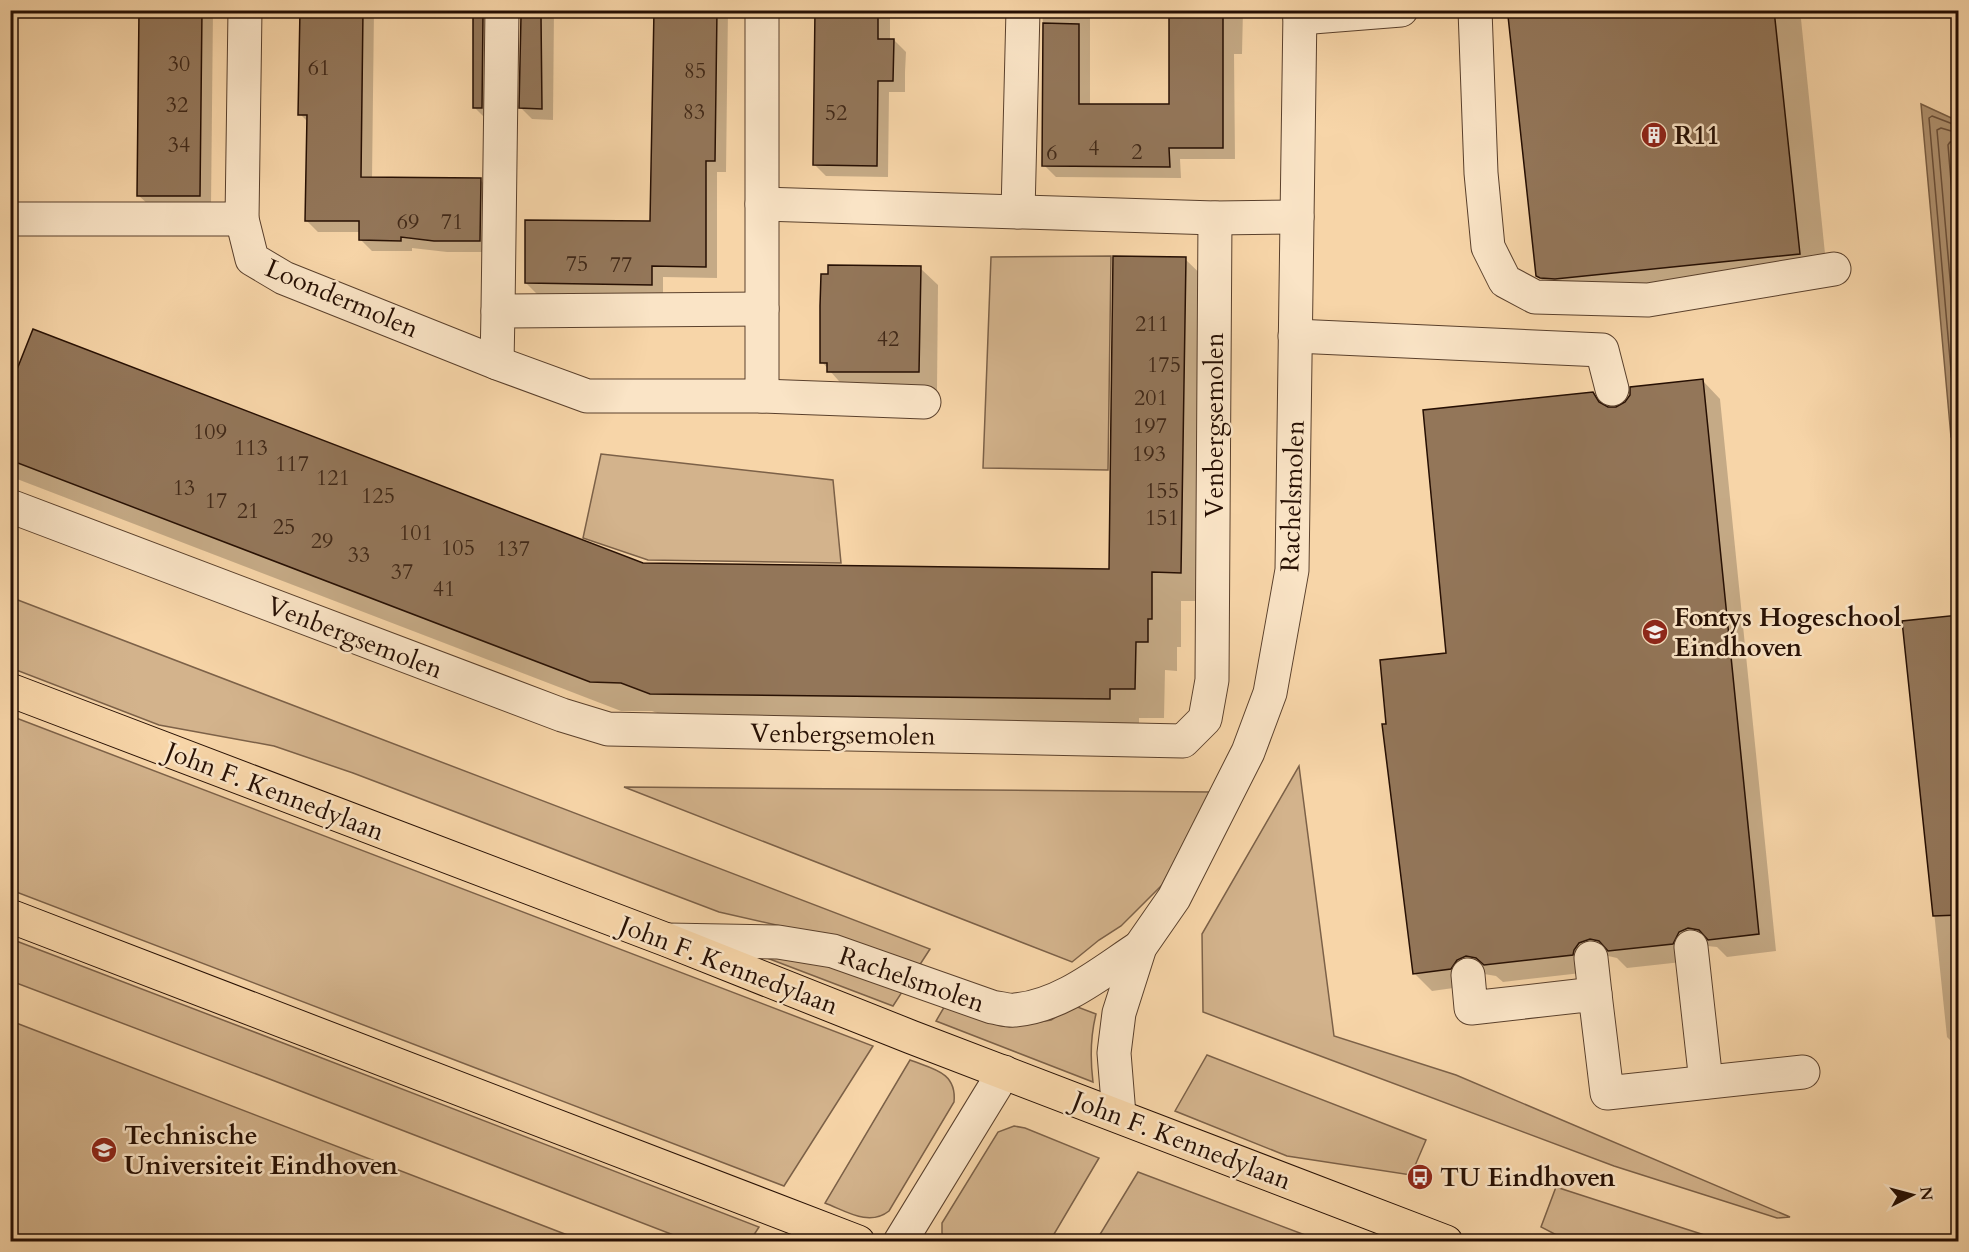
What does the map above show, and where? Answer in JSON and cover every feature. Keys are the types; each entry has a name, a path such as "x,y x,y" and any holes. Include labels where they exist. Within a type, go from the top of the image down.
{"main road":[{"name":"John F. Kennedylaan","path":"10,690 667,940 1446,1242"},
{"path":"10,916 858,1242"}],"street":[{"name":"Loondermolen","path":"245,10 242,219 252,259 284,278 497,363 587,396 762,396 924,402"},
{"path":"497,363 502,10"},
{"path":"762,10 762,396"},
{"path":"1018,212 1023,10"},
{"path":"1300,14 1401,10"},
{"path":"1475,10 1481,172 1488,247 1505,281 1535,297 1648,300 1834,269"},
{"name":"Rachelsmolen","path":"1119,1115 1114,1053 1119,1013 1140,947 1174,898 1248,752 1270,693 1292,570 1300,14"},
{"path":"762,204 1215,218 1297,218"},
{"name":"Venbergsemolen","path":"10,506 562,715 608,729 1183,741 1205,719 1212,680 1215,218"},
{"path":"10,219 242,219"},
{"path":"498,311 762,309"},
{"path":"1295,336 1602,350 1612,390"},
{"name":"Rachelsmolen","path":"667,940 778,942 833,951 982,1004 1013,1010 1034,1007 1069,992 1140,947"},
{"path":"1691,947 1706,1082"},
{"path":"1591,958 1607,1093 1803,1072"},
{"path":"1468,975 1471,1008 1595,994"},
{"path":"900,1242 1004,1072"}],"shaded area":[{"path":"1111,256 1108,470 983,468 991,257"},
{"path":"601,454 833,480 841,563 648,560 583,538"},
{"path":"10,597 930,949 919,966 838,939 719,912 353,773 274,746 159,725 11,668"},
{"path":"10,716 873,1046 784,1186 11,890"},
{"path":"1299,766 1334,1036 1456,1075 1790,1217 1777,1218 1614,1166 1203,1012 1202,934"},
{"path":"624,787 1211,792 1162,885 1121,926 1072,962"},
{"path":"11,939 759,1227 750,1241 689,1241 11,981"},
{"path":"769,951 849,970 904,989 893,1006 767,958"},
{"path":"946,1004 1017,1026 1051,1020 1075,1006 1096,1014 1091,1048 1093,1082 936,1021"},
{"path":"11,1021 583,1241 11,1241"},
{"path":"1207,1055 1426,1140 1411,1175 1287,1156 1175,1111"},
{"path":"910,1060 942,1073 952,1084 954,1102 889,1211 881,1216 865,1218 825,1203"},
{"path":"1014,1126 1025,1128 1099,1158 1050,1241 945,1241 942,1223 998,1132"},
{"path":"1138,1172 1321,1241 1096,1241"},
{"path":"1556,1187 1723,1241 1568,1241 1541,1227"}],"water":[{"path":"1921,104 1958,121 1958,436 1951,437"}],"building":[{"path":"139,10 202,10 200,196 137,196"},
{"path":"300,10 363,10 361,177 481,178 480,241 434,241 401,237 401,241 359,240 359,221 305,221 307,115 298,115"},
{"path":"654,10 717,10 715,161 706,161 706,267 652,266 652,285 525,283 525,220 650,221"},
{"path":"815,10 878,10 878,39 894,39 893,81 878,81 877,166 813,165"},
{"path":"1169,10 1223,10 1223,148 1169,148 1170,167 1042,166 1043,23 1079,24 1079,104 1169,104"},
{"name":"R11","path":"1558,10 1774,10 1800,254 1555,279 1536,276 1508,16"},
{"path":"473,16 483,16 482,108 473,108"},
{"path":"521,16 541,16 542,109 519,108"},
{"path":"1113,256 1186,257 1181,573 1152,572 1152,619 1148,619 1148,642 1136,642 1135,689 1110,689 1110,699 650,694 621,683 590,682 10,460 10,387 33,329 643,563 1109,569"},
{"path":"828,265 921,266 919,372 827,372 827,363 820,363 820,306 821,274 828,274"},
{"path":"1703,379 1759,934 1708,940 1699,930 1688,928 1679,932 1673,944 1608,951 1599,941 1590,939 1579,943 1573,955 1484,965 1476,958 1466,956 1457,960 1451,969 1413,974 1382,724 1386,724 1380,660 1446,653 1423,410 1593,392 1599,402 1608,407 1616,407 1625,402 1630,395 1630,387"},
{"path":"1959,615 1959,915 1933,916 1902,621"}],"place":[{"name":"R11","path":"1654,135"},
{"name":"Fontys Hogeschool Eindhoven","path":"1655,632"},
{"name":"Technische Universiteit Eindhoven","path":"104,1150"},
{"name":"TU Eindhoven","path":"1420,1177"}]}
